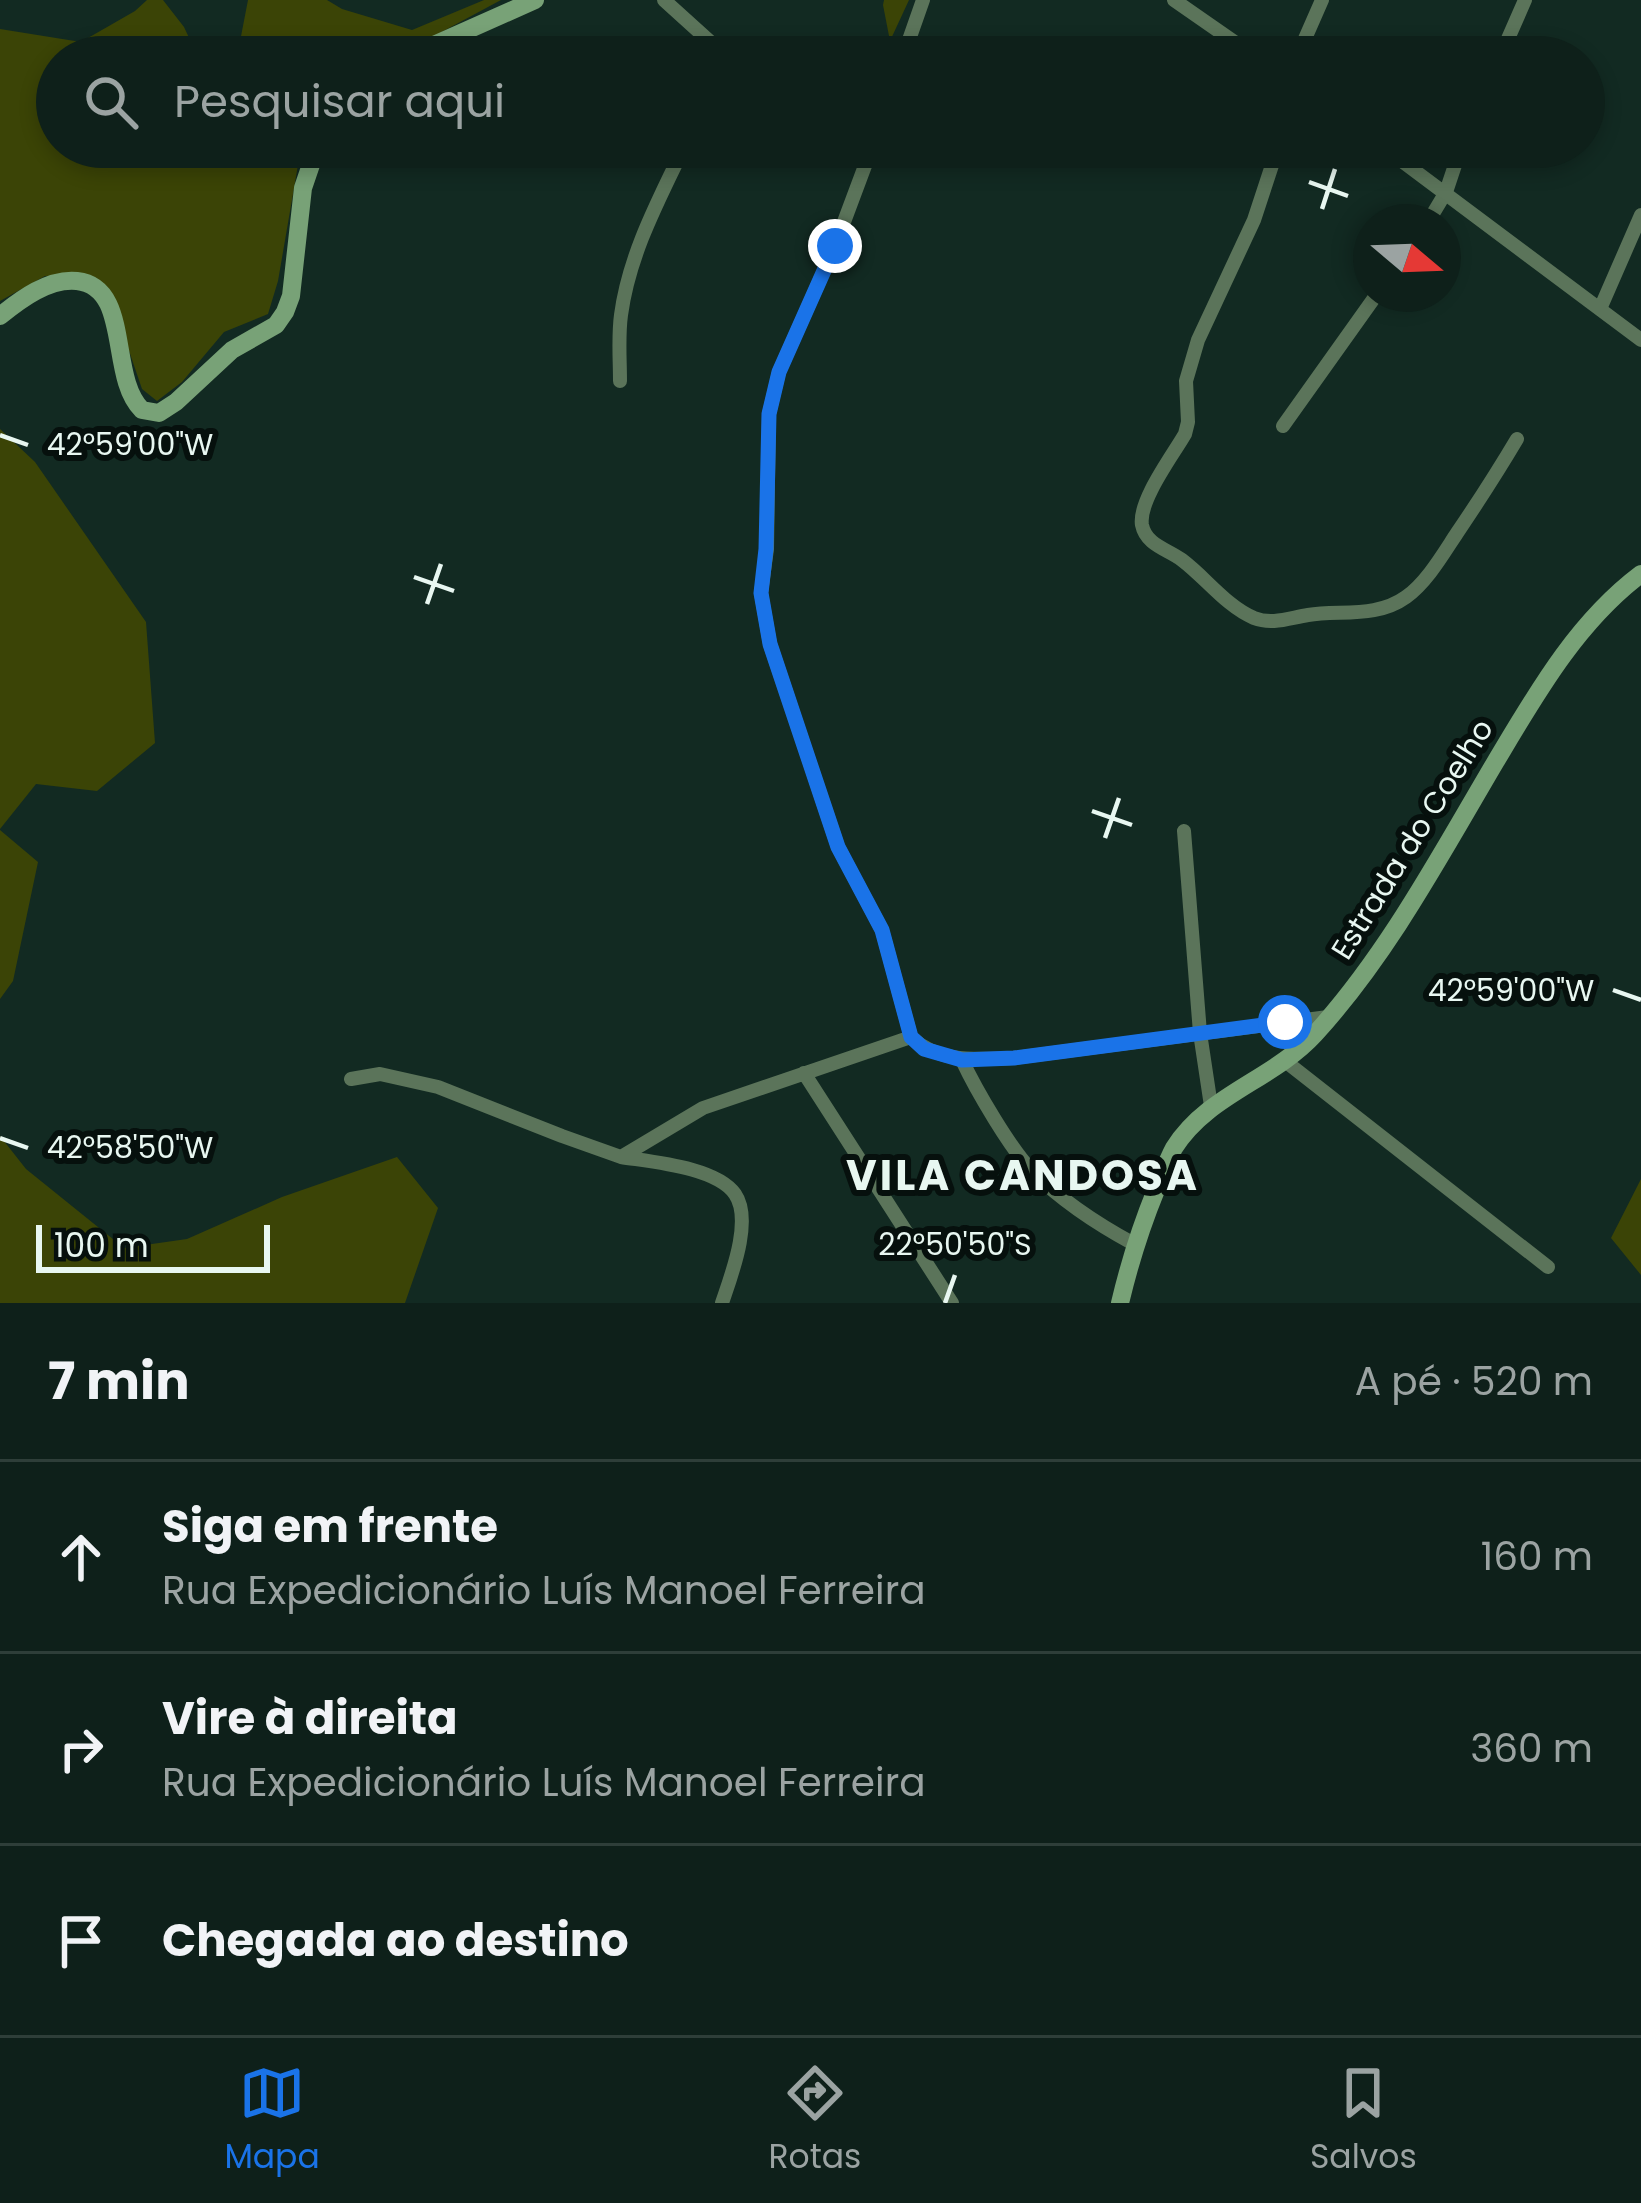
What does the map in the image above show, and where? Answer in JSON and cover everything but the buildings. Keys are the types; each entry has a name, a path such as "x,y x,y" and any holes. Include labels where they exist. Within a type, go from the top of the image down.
{"street":[{"path":"454,36 535,0"},
{"path":"664,0 699,36"},
{"path":"910,36 923,0"},
{"path":"1174,0 1226,36"},
{"path":"1306,36 1322,0"},
{"path":"1509,36 1525,0"},
{"path":"0,316 44,286 68,280 98,287 117,328 122,374 130,393 142,410 159,413 232,350 276,325 285,312 310,168"},
{"path":"620,381 619,332 631,268 674,168"},
{"path":"864,168 779,372 769,414 761,593 770,644 838,847 882,930 911,1037 924,1049 962,1060 1014,1058 1328,1017"},
{"path":"1271,168 1254,220 1198,340 1186,381 1185,434 1142,516 1149,540 1256,619 1269,622 1390,607 1410,595 1440,559 1517,440"},
{"path":"1412,168 1641,340"},
{"path":"1439,204 1454,168"},
{"path":"1600,308 1641,215"},
{"path":"1283,426 1364,312"},
{"name":"Estrada do Coelho","path":"1120,1303 1134,1244 1172,1151 1211,1106 1285,1060 1314,1035 1361,980 1548,674 1641,574"},
{"path":"1184,831 1199,1033 1211,1106"},
{"path":"621,1157 703,1108 911,1037"},
{"path":"962,1060 1029,1168 1062,1198 1134,1244"},
{"path":"1285,1060 1548,1268"},
{"path":"804,1073 952,1303"},
{"path":"351,1079 380,1074 438,1087 621,1157 698,1171 723,1183 736,1195 742,1215 722,1303"}],"green space":[{"path":"147,0 163,0 188,36 91,36"},
{"path":"248,0 327,0 412,30 484,0 501,0 434,36 241,36"},
{"path":"884,0 909,0 892,36 889,36"},
{"path":"0,29 44,36 36,36 36,168 297,168 268,314 224,332 182,382 157,401 142,389 124,336 85,275 45,276 0,301"},
{"path":"0,429 35,462 146,622 155,743 97,791 36,784 0,829"},
{"path":"0,830 38,862 13,981 0,999"},
{"path":"0,1136 26,1169 124,1248 187,1239 282,1197 397,1157 438,1208 405,1303 0,1303"},
{"path":"1641,1179 1641,1275 1611,1238"}],"district":[{"name":"VILA CANDOSA","path":"1023,1175"}],"route":[{"path":"835,246 779,372 769,414 761,593 770,644 838,847 882,930 911,1037 924,1049 962,1060 1014,1058 1285,1022"}]}
